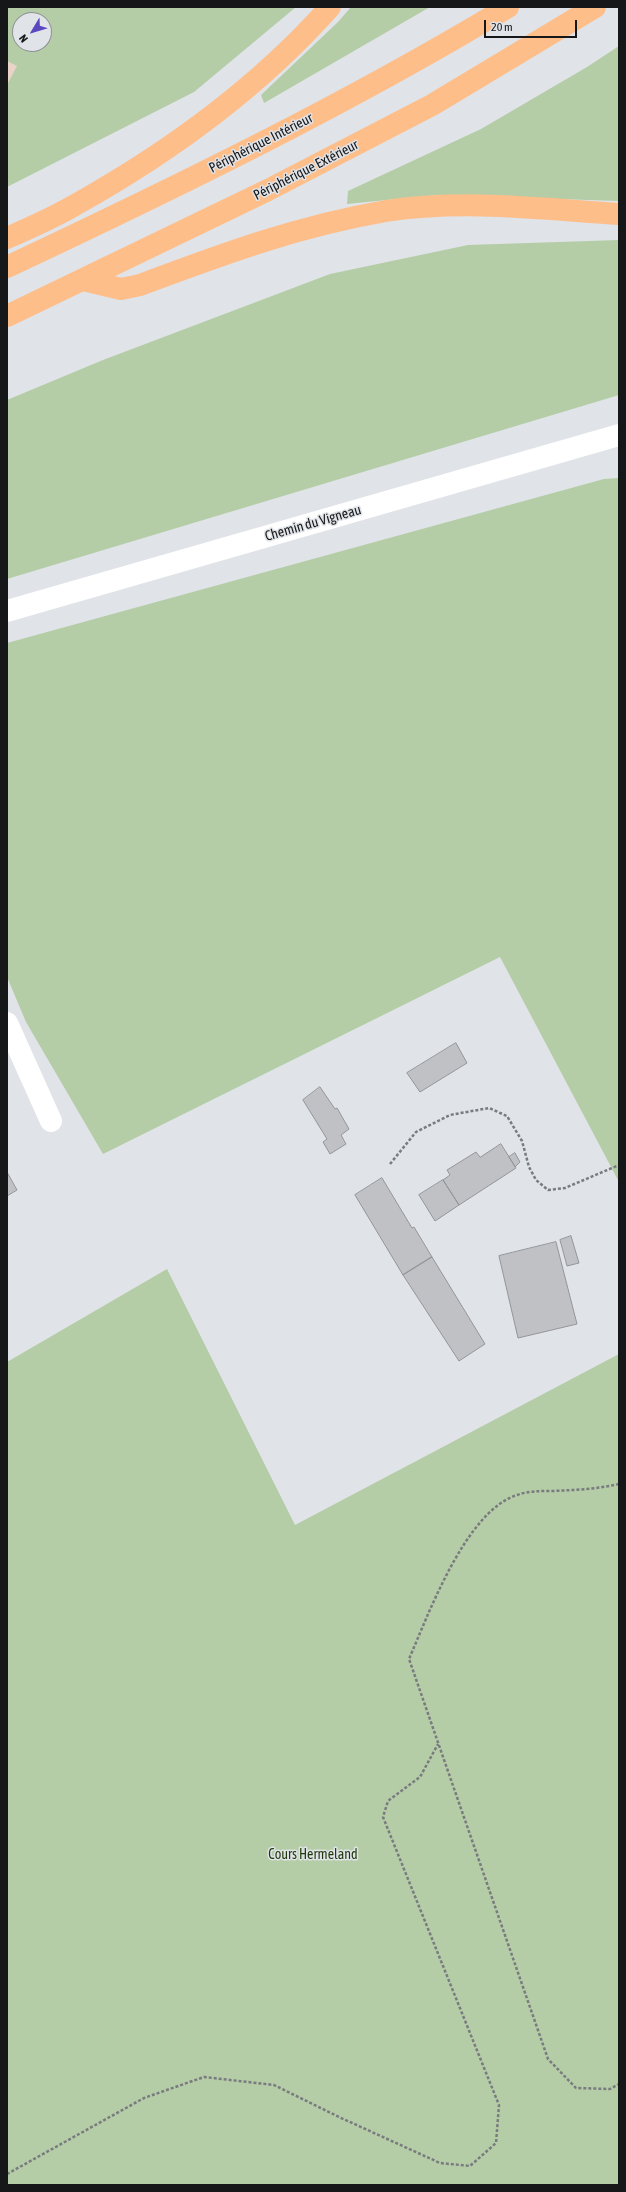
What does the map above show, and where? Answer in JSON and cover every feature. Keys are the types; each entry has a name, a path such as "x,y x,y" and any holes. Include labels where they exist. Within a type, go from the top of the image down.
{"highway":[{"path":"7,238 74,206 145,164 184,137 227,105 309,30 330,7"},
{"name":"Périphérique Intérieur","path":"7,267 236,156 400,70 508,7"},
{"name":"Périphérique Extérieur","path":"7,316 268,190 432,105 595,7"},
{"path":"83,280 122,289 140,285 267,238 326,223 387,211 471,205 619,214"}],"street":[{"name":"Chemin du Vigneau","path":"7,611 619,434"},
{"path":"7,1023 51,1121"}],"path":[{"path":"390,1164 416,1132 450,1115 488,1108 507,1116 522,1141 536,1180 548,1190 565,1188 619,1165"},
{"path":"619,1484 590,1489 538,1491 516,1495 509,1498 488,1514 447,1571 409,1659 438,1744 462,1807 548,2059 576,2088 610,2089 619,2084"},
{"path":"7,2174 144,2098 204,2077 274,2085 339,2117 440,2163 470,2166 496,2143 499,2104 383,1817 388,1801 420,1777 438,1744"}],"shaded area":[{"path":"7,61 18,66 7,85"}],"green space":[{"path":"7,7 296,7 194,92 7,187 7,85 17,66 7,61"},
{"path":"351,7 430,7 264,103 261,95 338,22"},
{"path":"619,46 619,201 437,195 347,204 348,191 481,129 587,67"},
{"path":"619,240 619,395 7,579 7,400 103,360 330,274 468,245"},
{"path":"619,478 619,1182 500,957 103,1154 26,1022 7,977 7,643 604,479"},
{"name":"Cours Hermeland","path":"167,1269 295,1525 619,1354 619,2185 7,2185 7,1362"}],"building":[{"path":"456,1043 467,1063 420,1092 407,1073"},
{"path":"320,1087 335,1109 337,1108 349,1129 341,1135 346,1144 330,1154 323,1142 327,1139 303,1100"},
{"path":"501,1144 516,1168 459,1205 443,1180 450,1175 447,1170 476,1152 480,1157"},
{"path":"515,1153 520,1162 515,1167 509,1157"},
{"path":"7,1172 17,1190 7,1196"},
{"path":"382,1178 412,1228 414,1227 432,1257 403,1275 355,1195"},
{"path":"443,1180 459,1205 435,1221 419,1195"},
{"path":"571,1236 579,1263 567,1266 560,1240"},
{"path":"556,1242 577,1324 518,1338 499,1256"},
{"path":"432,1257 485,1344 459,1361 403,1275"}]}
